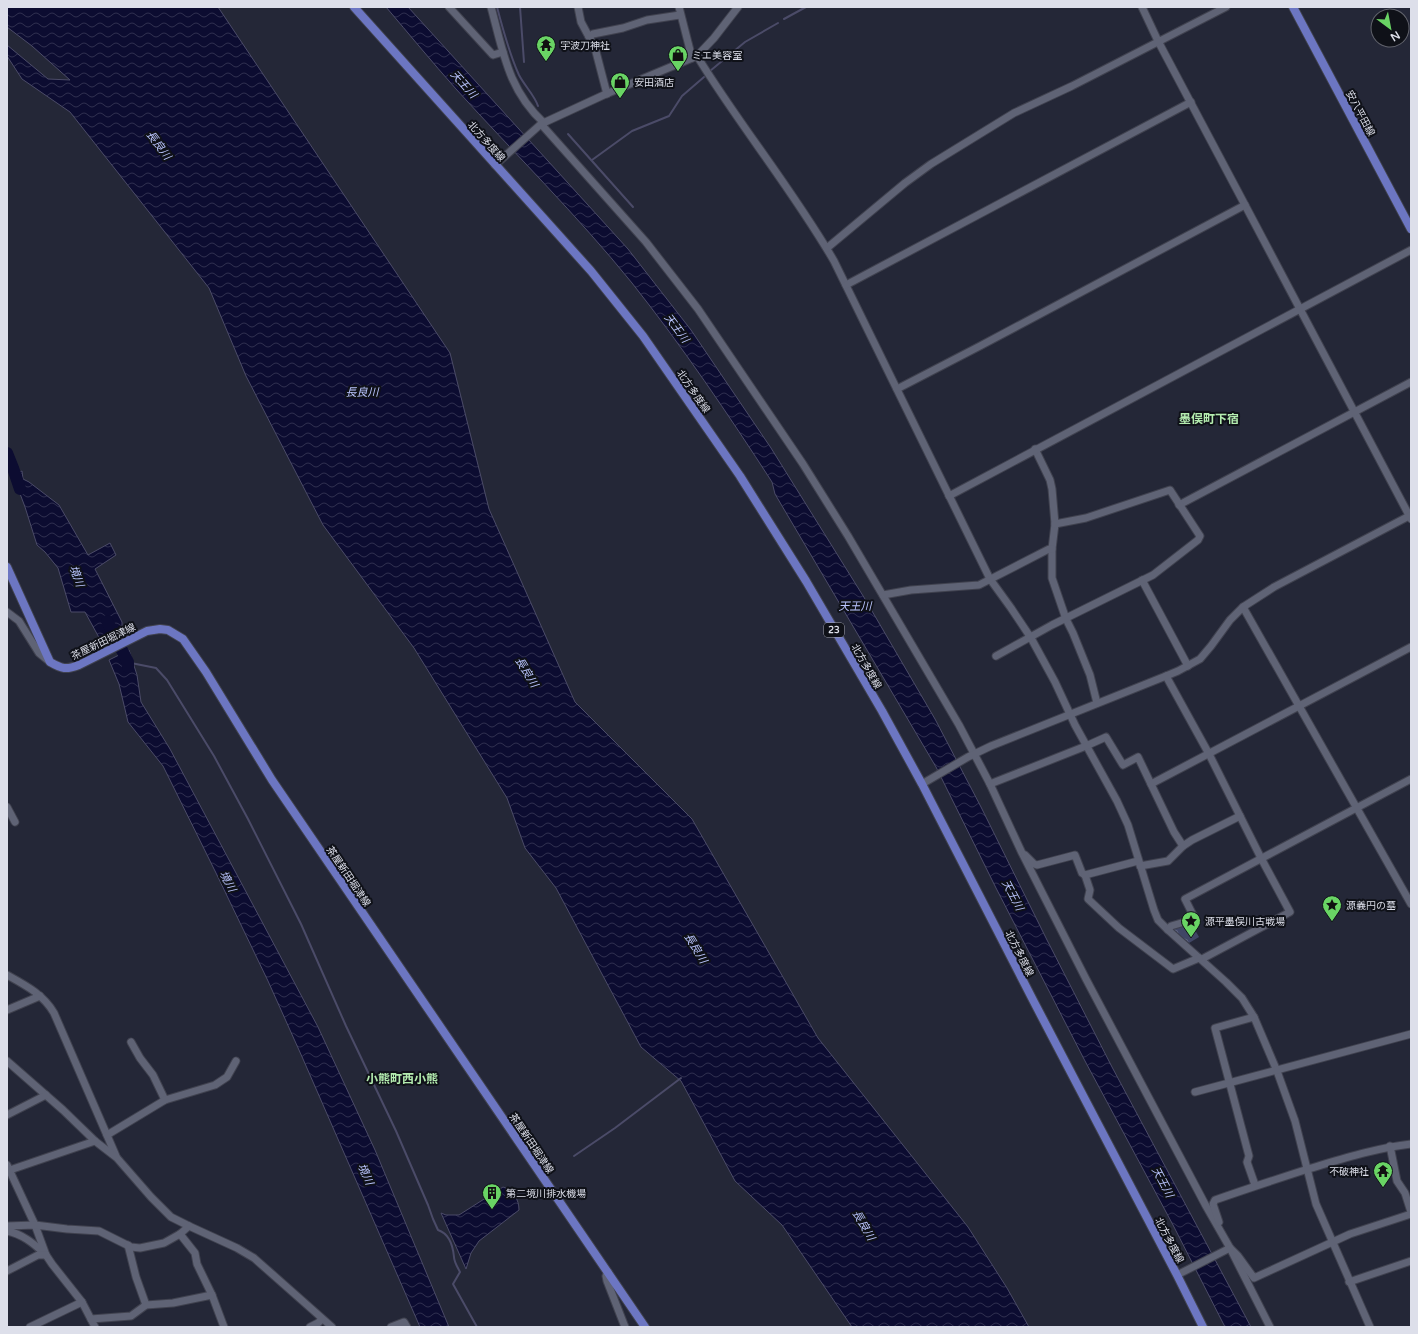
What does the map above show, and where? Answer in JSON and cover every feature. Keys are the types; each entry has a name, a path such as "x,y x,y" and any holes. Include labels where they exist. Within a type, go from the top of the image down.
{"main road":[{"name":"北方多度線","path":"354,7 495,166 591,271 643,336 736,469 810,587 922,784 1034,1002 1181,1273 1203,1327"},
{"name":"安八平田線","path":"1293,7 1411,229"},
{"path":"7,567 50,662"},
{"name":"茶屋新田堀津線","path":"50,662 60,668 69,669 146,631 160,629 168,630 179,636 188,646 276,786 646,1327"}],"street":[{"path":"449,7 493,55 503,52"},
{"path":"491,7 510,75 516,87 535,114 646,242 698,309 803,464 913,645 959,725 971,755 990,784 1022,853 1086,979 1230,1248 1270,1327"},
{"path":"578,7 581,22 595,48 607,94"},
{"path":"679,7 680,15 694,57 715,85 827,248 990,579 1031,638 1055,682 1070,715 1120,807 1128,825 1155,915 1168,930 1201,958 1234,990 1254,1017 1277,1071 1295,1121 1306,1170 1316,1204 1370,1327"},
{"path":"495,166 543,123 694,57 714,38 738,7"},
{"path":"922,784 971,755 991,746 1188,666 1200,659 1230,620 1244,607 1274,587 1411,516 1354,412 1158,41 1142,7"},
{"path":"827,248 905,183 931,164 1014,113 1072,86 1226,7"},
{"path":"588,37 594,34 623,28 647,20 680,15"},
{"path":"846,285 1191,102"},
{"path":"897,389 1245,205"},
{"path":"949,496 1411,250"},
{"path":"1179,504 1411,382"},
{"path":"1035,449 1050,480 1055,524 1052,549 1052,578 1066,619 1090,675 1097,703"},
{"path":"996,656 1153,575 1198,540 1200,536 1170,490 1086,518 1055,524"},
{"path":"883,595 911,590 979,584 1049,549 1052,549"},
{"path":"1142,580 1188,666"},
{"path":"1244,607 1411,904"},
{"path":"7,612 18,621 39,654 50,662"},
{"path":"1151,784 1411,647"},
{"path":"1022,853 1037,865 1075,855 1082,873 1085,875 1090,890 1088,899 1119,928 1173,969 1201,958 1290,912 1209,754 1166,676"},
{"path":"990,784 1106,737 1123,765 1138,757 1182,846"},
{"path":"1168,930 1171,926 1195,919 1185,899 1411,779"},
{"path":"7,807 15,822"},
{"path":"1085,875 1139,864 1168,861 1182,846 1240,816"},
{"path":"7,975 31,989 48,1003 54,1013 117,1158"},
{"path":"7,1010 40,996"},
{"path":"1254,1017 1215,1028 1231,1082 1249,1156 1247,1162 1255,1185"},
{"path":"1195,1092 1411,1034"},
{"path":"131,1042 140,1058 153,1075 165,1100"},
{"path":"7,1061 95,1141 117,1158 151,1197 171,1217 237,1248 254,1258 332,1327"},
{"path":"107,1135 165,1100 215,1085 227,1077 236,1061"},
{"path":"7,1115 46,1095"},
{"path":"46,1255 35,1224 8,1169 95,1141"},
{"path":"1222,1234 1213,1204 1215,1200 1255,1185 1344,1158 1390,1146 1411,1144"},
{"path":"1230,1248 1238,1256 1254,1278 1332,1242 1374,1226 1390,1222 1411,1210 1405,1193 1397,1182 1390,1146"},
{"path":"7,1226 35,1224 67,1229 99,1231 128,1245 140,1248 164,1243 180,1234 189,1226"},
{"path":"7,1230 20,1234 46,1255 82,1302 95,1327"},
{"path":"180,1234 195,1253 198,1264 224,1327"},
{"path":"128,1245 136,1277 146,1305"},
{"path":"1181,1273 1230,1248"},
{"path":"7,1271 38,1255 46,1255"},
{"path":"1349,1282 1411,1261"},
{"path":"608,1272 606,1276 607,1281 624,1327"},
{"path":"91,1319 131,1316 146,1305 173,1303 212,1295"},
{"path":"30,1327 82,1302"},
{"path":"310,1327 322,1319"},
{"path":"391,1327 404,1322 407,1327"}],"green space":[{"path":"1191,923 1199,937 1189,943 1173,929"}],"water":[{"name":"長良川","path":"7,7 218,7 450,353 489,509 575,702 692,819 818,1038 968,1227 1007,1288 1029,1327 852,1327 782,1225 735,1181 681,1081 641,1047 556,888 525,848 507,798 414,648 323,525 246,376 209,288 70,112 22,79 7,56 7,45 48,79 70,80 32,46 7,27"},
{"name":"天王川","path":"386,7 408,7 628,249 691,330 771,448 865,599 935,719 1112,1067 1251,1327 1225,1327 1173,1225 1085,1061 936,767 775,494 772,482 687,356 632,283 568,209 456,89"},
{"path":"22,471 23,479 59,505 88,555 110,543 116,555 95,569 122,622 122,630 102,643 85,612 71,612 58,568 37,545 13,475"},
{"path":"129,650 137,675 141,702 170,749 318,1027 375,1150 449,1327 420,1327 268,981 216,873 163,766 128,722 119,684 109,660"},
{"path":"503,1187 510,1190 515,1196 518,1202 519,1210 479,1241 471,1253 466,1269 441,1213 446,1215 459,1215"}],"waterway":[{"path":"497,7 515,67 538,106"},
{"path":"520,7 524,62"},
{"path":"784,19 806,7"},
{"path":"710,71 745,42 778,23"},
{"path":"592,160 632,131 669,116 682,96 704,77"},
{"path":"568,134 633,207"},
{"name":"境川","path":"7,453 20,489"},
{"name":"境川","path":"107,621 128,662 128,667"},
{"path":"131,663 156,668 167,680 214,756 248,819 301,924 346,1026 396,1131 438,1230 445,1234 450,1241 455,1261 460,1272 453,1284 477,1327"},
{"path":"574,1156 615,1128 681,1078"}],"place":[{"name":"宇波刀神社","path":"546,62"},
{"name":"ミエ美容室","path":"678,72"},
{"name":"安田酒店","path":"620,99"},
{"name":"源義円の墓","path":"1332,922"},
{"name":"源平墨俣川古戦場","path":"1191,938"},
{"name":"不破神社","path":"1383,1188"},
{"name":"第二境川排水機場","path":"492,1210"}],"district":[{"name":"墨俣町下宿","path":"1209,419"},
{"name":"小熊町西小熊","path":"402,1079"}]}
